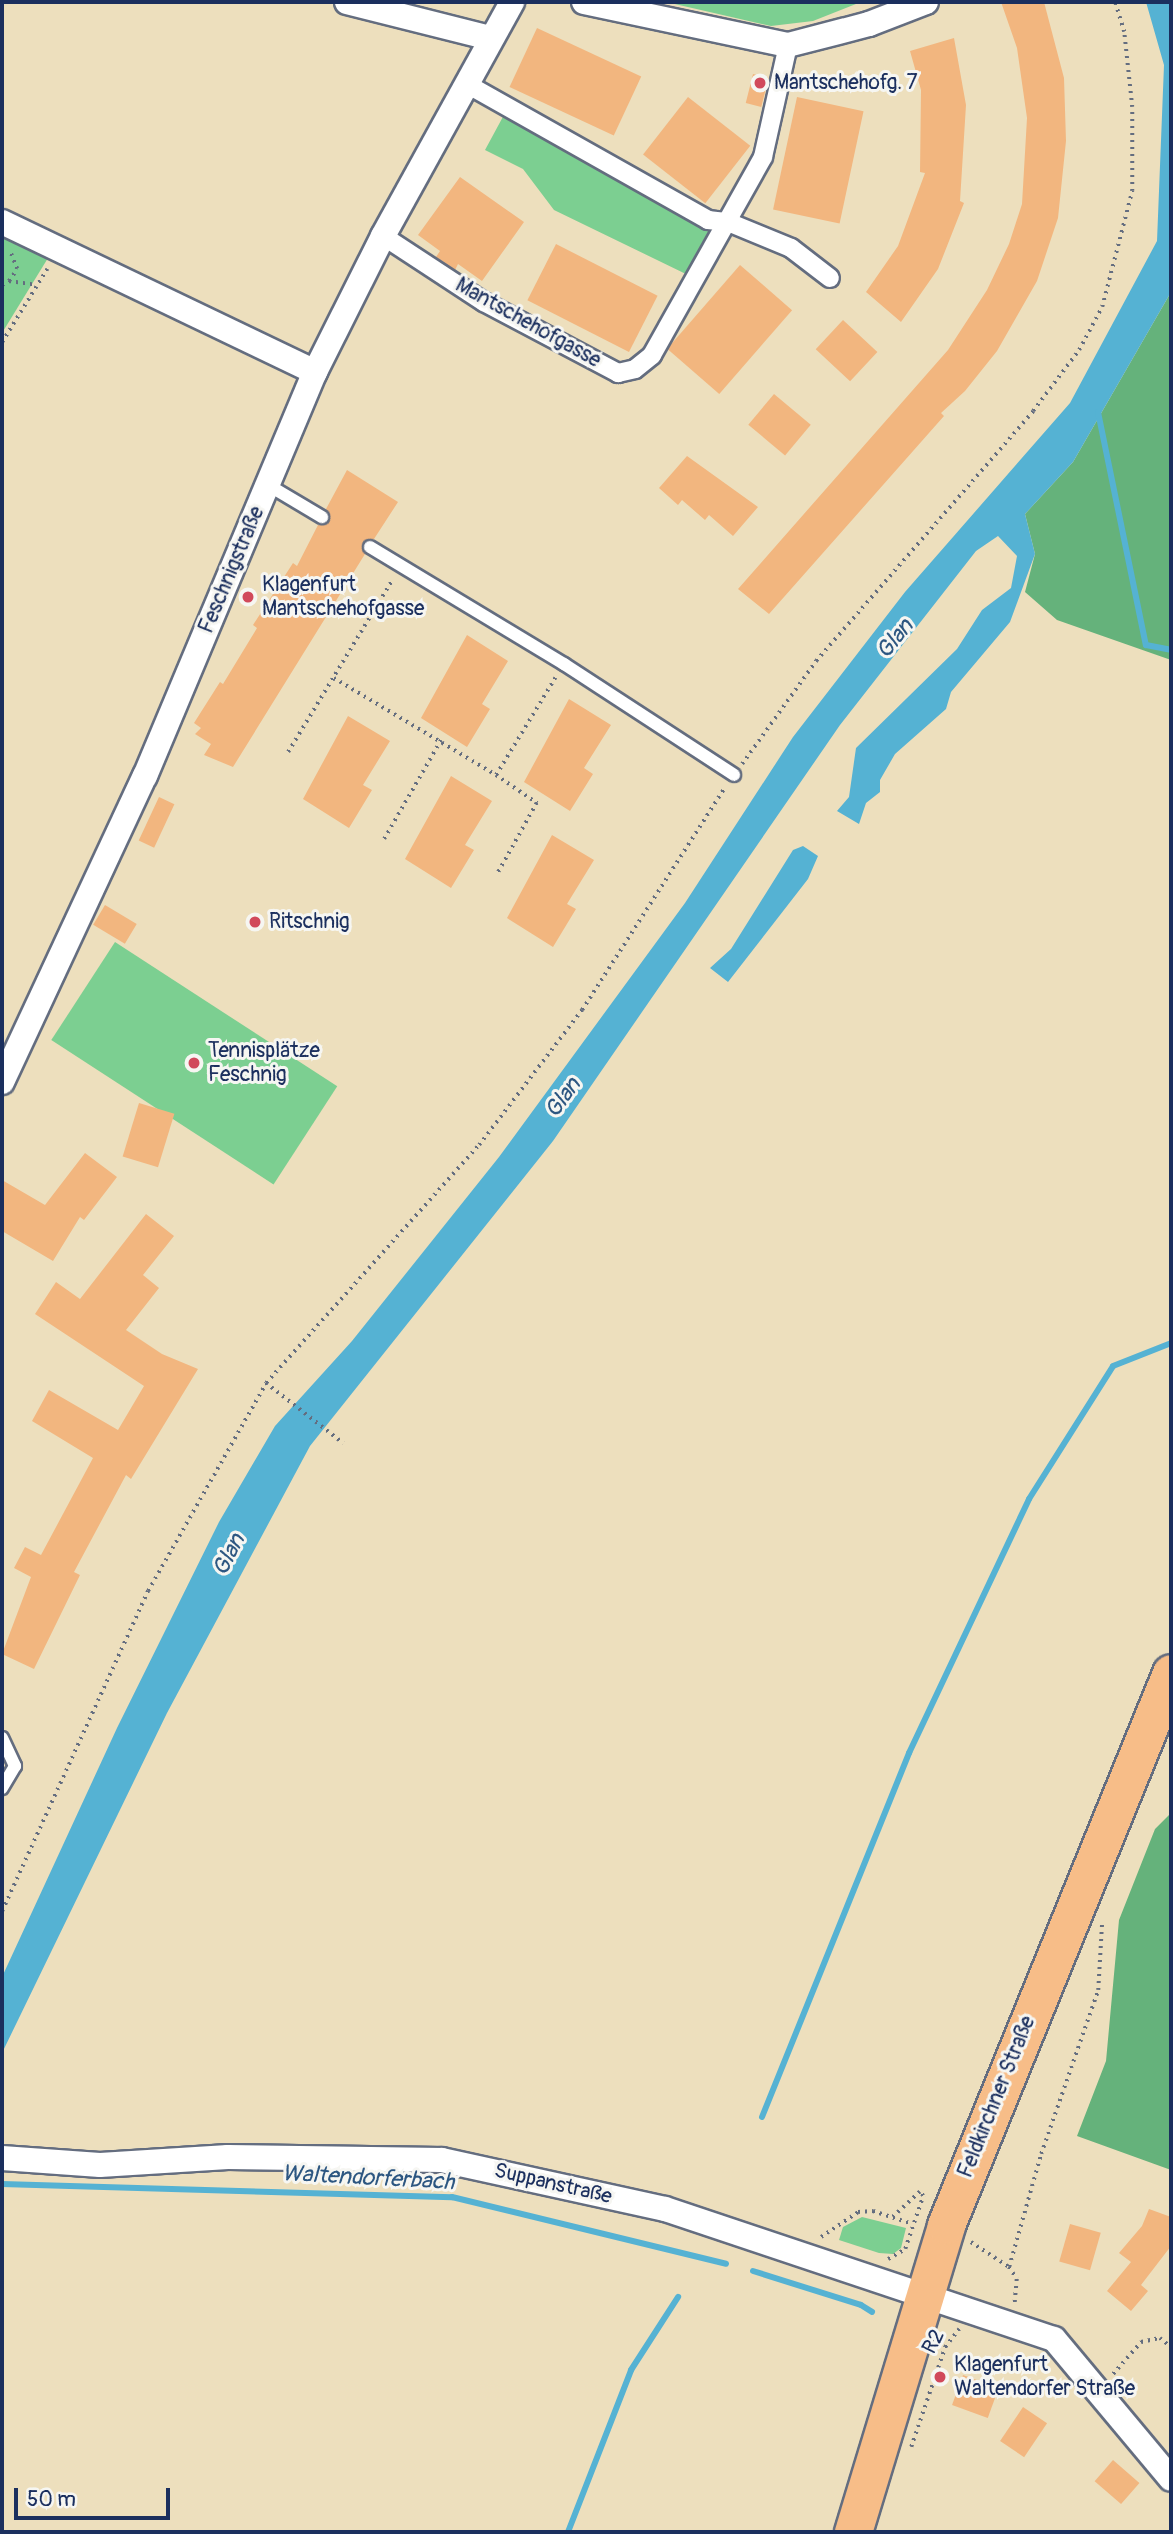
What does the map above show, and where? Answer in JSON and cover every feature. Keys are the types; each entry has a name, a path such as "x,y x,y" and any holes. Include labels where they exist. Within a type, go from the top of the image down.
{"main road":[{"name":"Feldkirchner Straße","path":"853,2532 924,2293 1006,2075 1171,1673"}],"street":[{"path":"347,2 490,38"},
{"path":"2,222 315,372 383,236 512,2"},
{"path":"583,2 788,45 869,24 926,2"},
{"name":"Mantschehofgasse","path":"383,236 484,302 618,373 635,369 652,355 763,157 788,45"},
{"path":"465,83 708,220 728,222 791,248 830,278"},
{"name":"Feschnigstraße","path":"2,1082 145,776 315,372"},
{"name":"Suppanstraße","path":"2,2158 100,2165 228,2157 442,2160 665,2209 924,2293 1054,2339 1100,2388 1171,2479"}],"lane":[{"path":"268,485 322,517"},
{"path":"370,547 564,664 734,775"},
{"path":"2,1738 15,1766 2,1788"}],"path":[{"path":"2,1911 148,1591 266,1383 479,1145 582,1010 734,775 816,661 1033,411 1079,350 1102,307 1132,191 1132,107 1124,32 1115,2"},
{"path":"2,285 9,281 17,269 7,248"},
{"path":"2,342 60,249"},
{"path":"9,281 37,285"},
{"path":"288,752 401,566"},
{"path":"496,775 564,664"},
{"path":"334,678 441,740 537,803 498,873"},
{"path":"384,839 441,740"},
{"path":"266,1383 343,1443"},
{"path":"1009,2322 1018,2292 1009,2267 1041,2154 1098,1990 1102,1909"},
{"path":"881,2258 892,2259 905,2249 923,2196 920,2192 893,2217"},
{"path":"822,2238 834,2242"},
{"path":"971,2242 1009,2267"},
{"name":"R2","path":"906,2460 945,2347 960,2328 972,2328"},
{"path":"1100,2388 1141,2342 1160,2338 1171,2347"}],"green space":[{"path":"666,2 861,2 813,21 771,26"},
{"path":"505,113 708,231 708,245 690,276 554,210 523,169 485,150"},
{"path":"2,237 48,258 2,333"},
{"path":"1171,292 1171,660 1057,620 1025,592 1035,554 1025,514 1073,462"},
{"name":"Tennisplätze Feschnig","path":"115,942 337,1086 274,1184 51,1040"},
{"path":"1171,1777 1171,2170 1077,2136 1106,2061 1119,1920 1155,1829 1169,1815"},
{"path":"862,2217 906,2228 901,2248 893,2254 879,2253 839,2240 843,2227"}],"water":[{"name":"Glan","path":"1146,2 1171,2 1171,292 1073,462 1025,514 1035,554 1010,622 951,692 946,709 895,754 880,780 880,792 866,803 859,824 837,811 849,797 856,748 957,649 982,610 1011,588 1017,556 998,536 976,551 840,725 553,1141 310,1446 167,1713 2,2053 2,1977 117,1728 219,1522 275,1426 352,1341 499,1157 685,903 793,737 905,592 1070,403 1157,241 1164,65"},
{"path":"803,846 818,856 808,879 728,982 710,968 731,949 793,850"}],"building":[{"path":"1001,2 1044,2 1064,78 1066,141 1058,218 1037,281 997,351 965,391 941,413 944,416 769,614 738,589 948,350 987,290 1009,244 1022,204 1027,118 1017,48"},
{"path":"537,28 641,77 614,136 510,87"},
{"path":"954,38 966,105 960,201 964,203 938,269 901,322 866,292 898,246 925,173 920,172 921,90 910,51"},
{"path":"753,74 769,78 761,107 746,103"},
{"path":"688,97 750,146 705,203 643,155"},
{"path":"797,97 864,111 840,224 773,209"},
{"path":"460,177 524,222 482,281 458,264 455,270 436,257 440,251 418,235"},
{"path":"556,244 658,296 629,352 527,300"},
{"path":"740,265 792,310 719,394 667,349"},
{"path":"843,320 877,352 850,381 816,349"},
{"path":"774,394 811,425 785,455 748,425"},
{"path":"687,456 758,507 733,536 709,515 705,520 682,500 678,505 659,488"},
{"path":"347,470 398,502 374,539 363,542 365,554 233,767 204,755 211,744 195,734 201,728 194,723 220,682 223,684 257,628 253,625 293,563 297,566 318,525 329,522 326,509"},
{"path":"467,635 508,661 482,704 490,709 467,747 421,718"},
{"path":"569,699 611,725 584,768 593,774 570,811 524,782"},
{"path":"348,716 390,741 363,785 372,790 349,828 303,799"},
{"path":"451,776 492,801 465,845 474,850 451,888 405,859"},
{"path":"159,797 174,804 154,848 139,841"},
{"path":"552,835 594,860 567,904 576,909 553,947 507,918"},
{"path":"105,905 137,924 125,944 93,925"},
{"path":"139,1103 174,1114 158,1167 123,1157"},
{"path":"85,1153 117,1177 84,1220 80,1217 53,1261 2,1231 2,1180 45,1205"},
{"path":"146,1214 174,1236 143,1275 159,1288 126,1330 162,1354 198,1369 131,1479 126,1475 74,1572 80,1575 34,1669 2,1654 31,1577 14,1568 25,1547 41,1555 93,1458 32,1421 49,1390 118,1430 144,1386 35,1314 56,1282 80,1299"},
{"path":"1149,2209 1171,2217 1171,2246 1141,2285 1148,2291 1131,2311 1107,2291 1131,2262 1119,2253 1142,2226"},
{"path":"1070,2224 1101,2233 1090,2270 1059,2261"},
{"path":"963,2375 999,2388 988,2418 952,2405"},
{"path":"1023,2407 1047,2423 1024,2457 1000,2441"},
{"path":"1113,2460 1139,2483 1121,2504 1095,2481"}],"waterway":[{"path":"1098,412 1146,645 1171,650"},
{"path":"762,2117 909,1753 1029,1499 1113,1366 1171,1343"},
{"name":"Waltendorferbach","path":"2,2184 452,2197 726,2264"},
{"name":"Waltendorferbach","path":"753,2271 861,2305 872,2312"},
{"path":"568,2532 631,2370 678,2297"}],"place":[{"name":"Mantschehofg. 7","path":"760,83"},
{"name":"Klagenfurt Mantschehofgasse","path":"248,597"},
{"name":"Ritschnig","path":"255,922"},
{"name":"Tennisplätze Feschnig","path":"194,1063"},
{"name":"Klagenfurt Waltendorfer Straße","path":"940,2377"}]}
